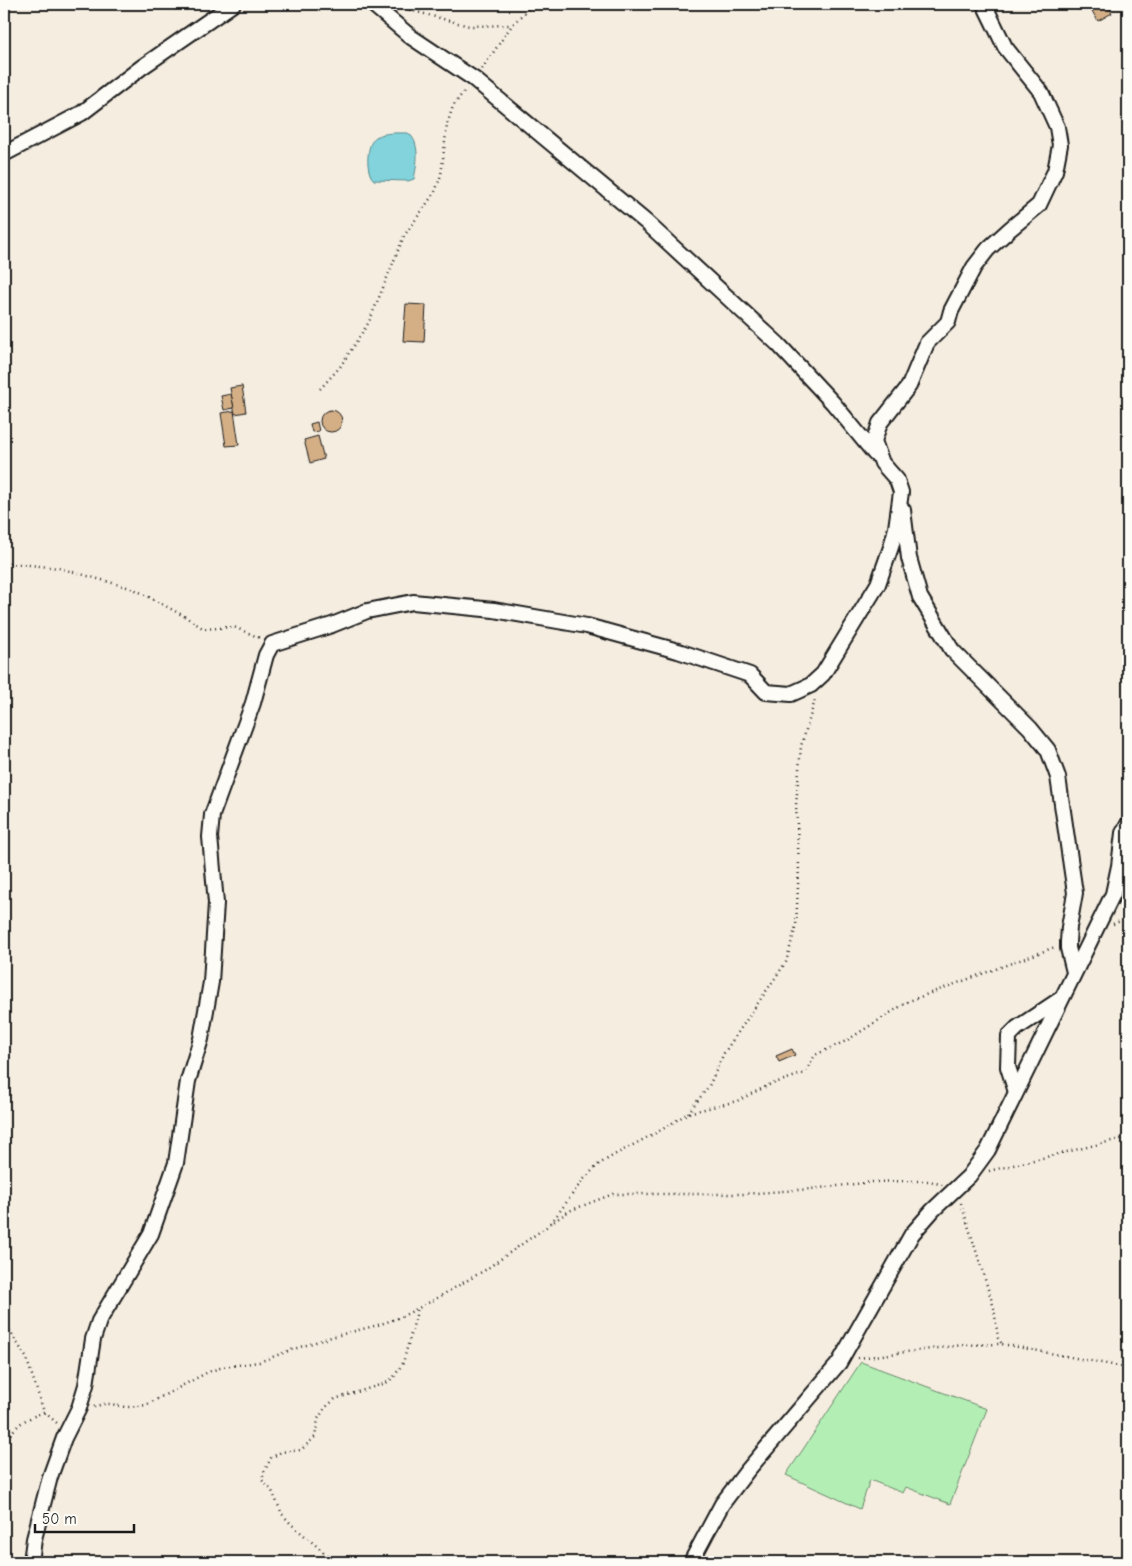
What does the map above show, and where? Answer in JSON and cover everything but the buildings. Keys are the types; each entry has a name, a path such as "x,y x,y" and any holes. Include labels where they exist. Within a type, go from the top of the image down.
{"street":[{"path":"4,154 82,113 142,67 233,4"},
{"path":"372,4 411,36 474,79 646,222 778,344 833,403 897,480 901,492 909,558 920,597 952,650 1030,728 1048,750 1058,777 1075,893 1068,942 1074,972"},
{"path":"882,463 874,441 880,424 909,386 928,343 948,322 951,311 974,267 988,249 1039,205 1055,171 1060,145 1057,127 1040,92 1005,47 984,4"},
{"path":"31,1562 34,1539 47,1486 64,1438 79,1408 86,1385 93,1339 100,1321 150,1234 176,1163 188,1082 201,1039 211,982 216,903 210,837 212,815 253,703 266,655 272,644 332,625 367,611 413,602 494,610 587,626 678,651 750,675 766,692 791,694 811,685 822,674 878,584 896,528 901,492"},
{"path":"691,1562 722,1504 839,1363 912,1234 933,1210 969,1176 988,1150 1113,894 1124,833 1128,824"},
{"path":"1016,1092 1008,1067 1009,1036 1017,1028 1060,1000"}],"path":[{"path":"391,4 468,26 512,25"},
{"path":"320,389 340,367 369,322 404,236 435,192 441,175 447,125 453,106 512,25 533,4"},
{"path":"4,564 60,568 134,589 204,629 234,627 272,644"},
{"path":"549,1225 583,1180 599,1164 664,1129 688,1113 709,1086 724,1053 786,962 796,926 799,866 796,806 801,746 822,674"},
{"path":"1096,930 1128,918"},
{"path":"688,1113 737,1101 769,1084 805,1073 816,1055 846,1041 909,1001 1068,942"},
{"path":"969,1176 1128,1137"},
{"path":"93,1408 100,1404 113,1403 124,1406 146,1405 223,1366 259,1362 318,1341 401,1317 485,1270 569,1211 613,1194 743,1194 904,1181 930,1181 954,1190 959,1197 994,1308 998,1338 1002,1344"},
{"path":"335,1562 290,1524 282,1514 272,1491 262,1480 264,1472 271,1458 281,1452 301,1450 308,1445 315,1437 318,1419 325,1408 335,1399 386,1383 394,1377 403,1363 418,1308"},
{"path":"4,1322 26,1357 44,1412 57,1424 64,1438"},
{"path":"839,1363 856,1358 894,1352 963,1345 1002,1344 1128,1368"},
{"path":"4,1442 18,1424 44,1412"}],"green space":[{"path":"861,1362 987,1409 950,1504 906,1487 903,1493 870,1480 860,1509 786,1475"}],"water":[{"path":"408,133 415,142 417,154 414,179 408,181 374,180 368,165 370,145 373,140 383,134"}]}
